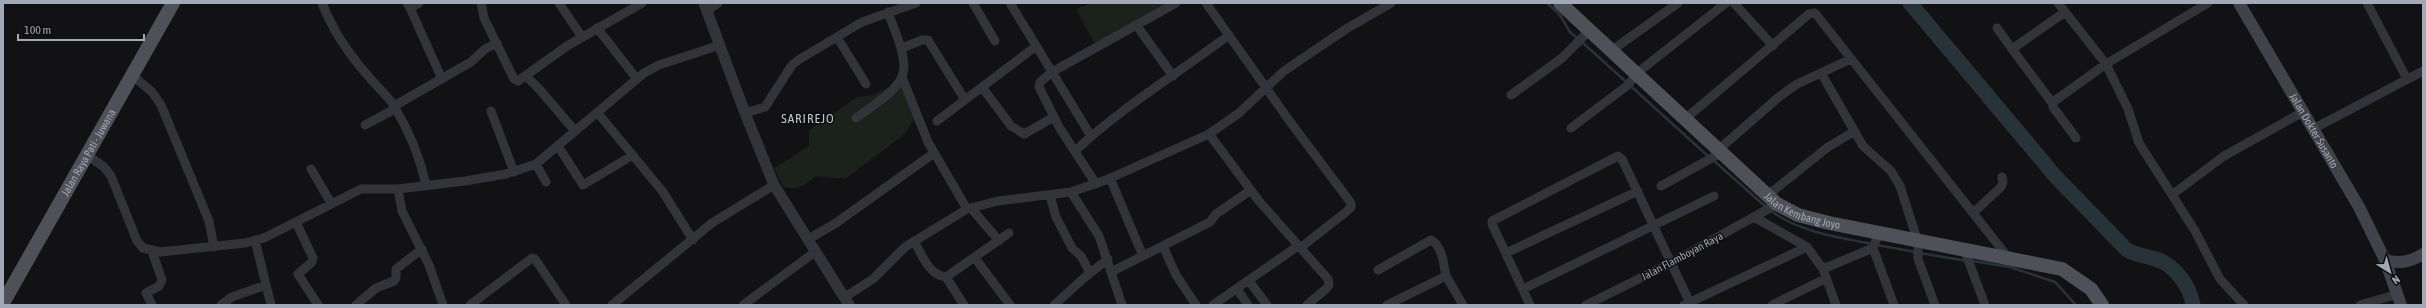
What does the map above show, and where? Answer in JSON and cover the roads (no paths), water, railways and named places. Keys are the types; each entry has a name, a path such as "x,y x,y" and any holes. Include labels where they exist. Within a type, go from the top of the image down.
{"main road":[{"name":"Jalan Raya Pati - Juwana","path":"3,303 173,3"},
{"name":"Jalan Kembang Joyo","path":"1560,3 1719,152 1773,200 1798,215 1918,242 1964,248 2062,268 2091,289 2102,305"},
{"name":"Jalan Dokter Susanto","path":"2239,3 2359,207 2385,260 2398,295"},
{"path":"2398,295 2398,277 2411,261 2423,254"},
{"path":"2385,260 2411,261"}],"street":[{"path":"322,3 338,36 369,78 395,108 412,140 420,161 426,185"},
{"path":"419,3 408,5 442,79"},
{"path":"481,3 484,18 514,78 518,81 582,37 642,3"},
{"path":"559,3 582,37"},
{"path":"718,3 706,7 745,113 774,184 807,240 847,301 900,251 969,208 998,201 1071,192 1096,184 1209,134 1239,113 1284,71 1316,48 1392,3"},
{"path":"745,113 765,107 795,62 862,22 916,3"},
{"path":"973,3 995,41"},
{"path":"1010,3 1035,47 1091,136"},
{"path":"1096,184 1054,117 1039,88 1040,82 1052,72 1176,3"},
{"path":"1206,3 1352,205 1299,247 1212,305"},
{"path":"1611,51 1678,3"},
{"path":"1571,128 1628,84 1636,73 1726,3"},
{"path":"1734,3 1772,46"},
{"path":"2058,3 2106,64 2128,109 2137,138 2173,194 2220,279 2244,305"},
{"path":"2052,104 2106,64 2208,3"},
{"path":"2367,3 2407,79"},
{"path":"856,118 895,88 902,77 905,61 902,48 888,12"},
{"path":"2012,49 2065,12"},
{"path":"1685,119 1809,14 1815,13 2007,256"},
{"path":"1137,26 1173,76"},
{"path":"597,28 637,79"},
{"path":"1997,28 2076,138"},
{"path":"1511,95 1562,58 1589,31"},
{"path":"1075,151 1128,106 1173,76 1228,35"},
{"path":"837,37 866,84"},
{"path":"902,48 922,40 928,40 965,100"},
{"path":"365,125 476,59 485,49 497,43"},
{"path":"87,155 104,167 111,176 137,240 143,248 152,251 214,247 255,240 264,238 331,203 362,189 398,189 426,185 514,172 536,164 637,79 659,65 720,45"},
{"path":"937,121 1035,47"},
{"path":"1661,186 1719,152 1780,96 1797,84 1851,59"},
{"path":"2312,128 2423,71"},
{"path":"1821,73 1863,146 1891,171 1900,186 1918,242 1918,259 1935,305"},
{"path":"133,76 152,92 161,105 209,221 214,247"},
{"path":"526,76 575,131"},
{"path":"902,77 928,142 934,153 969,208 999,240"},
{"path":"982,87 1011,126 1024,134 1054,117"},
{"path":"491,111 514,172"},
{"path":"597,112 663,192 693,240"},
{"path":"2173,194 2224,156 2303,112"},
{"name":"Jalan Flamboyan Raya","path":"1586,305 1671,263 1754,217 1828,147 1854,131"},
{"path":"1209,134 1251,190 1328,279 1329,285 1307,305"},
{"path":"558,146 583,185 633,155"},
{"path":"807,240 836,223 934,153"},
{"path":"1530,305 1492,224 1494,219 1618,156 1622,159 1638,191 1688,304 1808,247"},
{"path":"536,164 546,182"},
{"path":"312,169 331,203"},
{"path":"1972,213 2002,187 2002,177"},
{"path":"1110,178 1143,256"},
{"path":"612,305 712,223 774,184"},
{"path":"398,189 402,211 422,249 443,305"},
{"path":"1112,272 1210,222 1216,214 1251,190"},
{"path":"1506,253 1638,191"},
{"path":"1071,192 1099,236 1108,259 1122,305"},
{"path":"1050,195 1056,216 1072,248 1081,256 1090,272"},
{"path":"1523,289 1714,196"},
{"path":"1754,217 1808,247 1823,269 1825,279 1836,305"},
{"path":"296,222 313,258 312,262 298,274 318,305"},
{"path":"914,241 933,272 939,276 946,277 1009,233"},
{"path":"1879,233 1873,248 1894,305"},
{"path":"255,240 271,305"},
{"path":"1378,270 1431,240 1435,243 1443,259 1446,276 1463,305"},
{"path":"1163,246 1176,275 1196,305"},
{"path":"1823,269 1873,248"},
{"path":"1964,248 1984,305"},
{"path":"356,305 376,288 394,281 396,278 396,269 422,249"},
{"path":"152,251 162,280 159,286 146,293 152,305"},
{"path":"743,305 815,252"},
{"path":"470,305 532,258 535,259 566,305"},
{"path":"975,258 1010,305"},
{"path":"1054,305 1090,272 1108,259"},
{"path":"1387,305 1446,276"},
{"path":"946,277 964,305"},
{"path":"1772,305 1825,279"},
{"path":"1249,281 1267,305"},
{"path":"221,305 232,297 266,285"},
{"path":"1237,289 1248,305"},
{"path":"2360,305 2398,295"}],"waterway":[{"path":"1547,3 1560,15 1570,32 1578,39"},
{"path":"1910,3 2056,177 2127,250 2163,262 2175,271 2189,291 2193,305"},
{"path":"1582,42 1709,157"},
{"path":"1713,160 1766,207"},
{"path":"1770,210 1793,224 1806,229 1872,244"},
{"path":"1877,245 1915,252"},
{"path":"1920,253 1967,261"},
{"path":"1972,261 2010,267 2055,282 2076,305"}],"district":[{"name":"SARIREJO","path":"808,118"}]}
